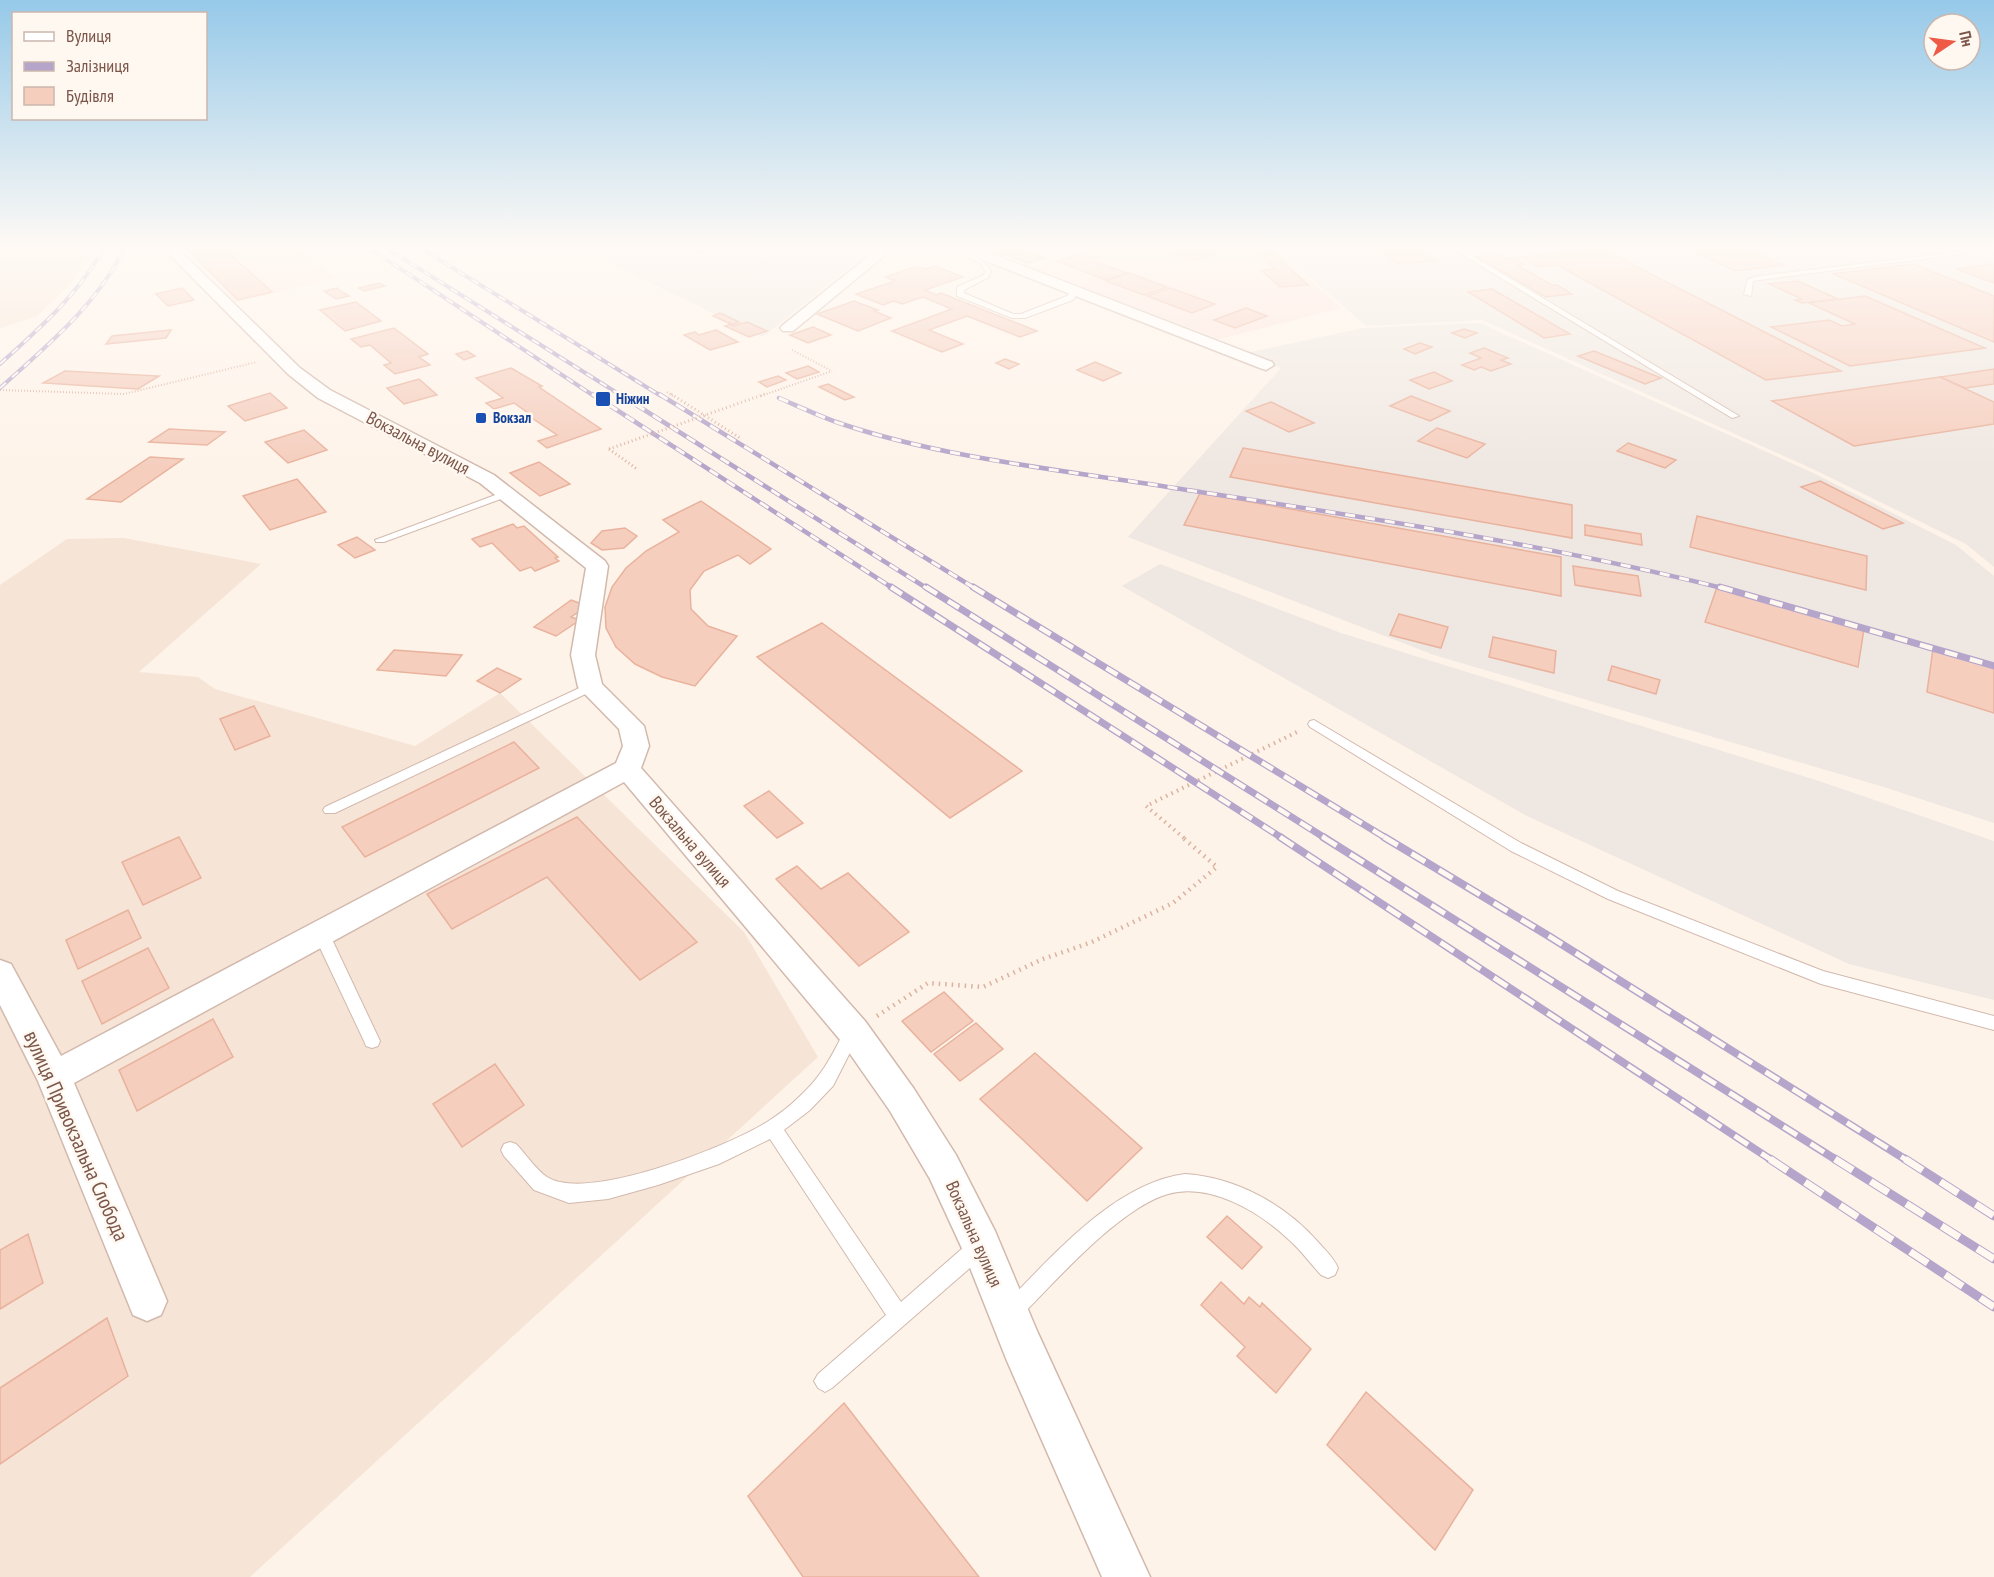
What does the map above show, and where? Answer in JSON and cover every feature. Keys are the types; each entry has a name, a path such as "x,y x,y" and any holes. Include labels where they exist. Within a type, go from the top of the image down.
{"street":[{"name":"Вокзальна вулиця","path":"242,320 294,371 324,394 487,479 597,566 583,655 590,687"},
{"path":"788,328 798,320"},
{"path":"1149,320 1266,365"},
{"path":"54,1077 627,769 636,746 631,726 590,687"},
{"name":"Вокзальна вулиця","path":"627,769 853,1031 902,1100 943,1167 981,1245 1118,1572"},
{"name":"вулиця Привокзальна Слобода","path":"0,973 54,1077 147,1301"}],"lane":[{"path":"1573,320 1735,416"},
{"path":"380,540 506,494"},
{"path":"330,810 590,687"},
{"path":"1314,724 1516,848 1613,895 1821,977 1994,1023"},
{"path":"321,933 372,1041"},
{"path":"510,1150 541,1184 569,1194 608,1190 712,1158 772,1128 804,1104 827,1081 853,1031"},
{"path":"772,1128 899,1317"},
{"path":"1009,1314 1068,1254 1109,1219 1141,1198 1169,1185 1196,1183 1229,1192 1260,1206 1289,1226 1328,1268"},
{"path":"825,1382 981,1245"}],"path":[{"path":"637,469 609,449 832,371 792,350"},
{"path":"0,390 124,394 279,357"},
{"path":"667,392 740,438"},
{"path":"853,1031 928,983 983,987 1043,959 1092,942 1173,903 1217,867 1146,806 1314,724"}],"shaded area":[{"path":"0,320 28,320 0,328"},
{"path":"727,320 784,320 763,337"},
{"path":"1167,320 1296,320 1219,339"},
{"path":"1359,320 1994,320 1994,567 1966,544 1815,470 1482,320 1366,326"},
{"path":"1480,323 1811,472 1956,545 1994,576 1994,823 1884,787 1434,655 1128,537 1281,368 1247,353 1363,328"},
{"path":"124,538 261,564 139,672 198,677 215,689 415,746 500,693 744,932 818,1057 250,1577 0,1577 0,585 67,539"},
{"path":"1160,564 1341,633 1819,781 1994,841 1994,1000 1849,964 1527,816 1122,586"}],"building":[{"path":"331,320 381,321 345,331"},
{"path":"721,320 739,322 732,325 734,326 747,322 767,331 749,337 725,326 731,324"},
{"path":"830,320 887,320 858,331"},
{"path":"923,320 957,320 929,330 963,344 942,352 892,331"},
{"path":"976,320 1008,320 1037,331 1020,337"},
{"path":"1215,320 1257,320 1235,328"},
{"path":"1514,320 1545,320 1570,334 1544,338"},
{"path":"1656,320 1740,320 1841,371 1766,380"},
{"path":"1829,320 1842,326 1855,324 1845,320 1919,320 1985,348 1850,366 1771,327"},
{"path":"1941,320 1994,320 1994,342"},
{"path":"813,327 831,335 808,343 790,335"},
{"path":"394,328 428,354 419,357 430,365 395,374 384,365 391,363 370,345 361,347 351,339"},
{"path":"1464,329 1477,333 1465,338 1452,333"},
{"path":"171,330 166,338 106,344 112,336"},
{"path":"716,330 738,342 710,350 684,335 695,332 699,335"},
{"path":"1420,343 1432,347 1415,354 1404,349"},
{"path":"1484,348 1508,358 1501,360 1511,364 1491,371 1481,367 1474,370 1462,365 1481,358 1470,353"},
{"path":"467,351 475,356 464,360 456,354"},
{"path":"1594,351 1661,378 1645,384 1578,356"},
{"path":"1005,359 1019,364 1009,369 996,363"},
{"path":"1095,362 1121,373 1103,381 1077,370"},
{"path":"808,366 819,372 797,379 786,373"},
{"path":"511,368 542,386 539,387 601,429 547,448 538,441 557,435 526,414 528,413 514,403 494,409 486,403 503,398 476,378"},
{"path":"1994,369 1994,384 1965,388 1940,377"},
{"path":"65,371 159,376 138,389 43,383"},
{"path":"1434,372 1452,381 1429,389 1410,380"},
{"path":"778,376 786,380 767,387 759,382"},
{"path":"1940,377 1994,402 1994,424 1854,446 1772,401"},
{"path":"419,379 437,395 404,404 387,388"},
{"path":"828,384 854,397 845,400 819,387"},
{"path":"270,393 287,408 245,421 228,406"},
{"path":"1411,396 1450,411 1430,421 1390,406"},
{"path":"1271,402 1314,423 1289,432 1246,411"},
{"path":"1437,428 1485,444 1467,458 1418,441"},
{"path":"169,429 225,432 207,445 149,442"},
{"path":"304,430 327,450 288,463 265,442"},
{"path":"1628,443 1676,460 1665,468 1617,451"},
{"path":"1243,448 1572,505 1572,538 1230,477"},
{"path":"150,457 183,459 121,502 87,499"},
{"path":"539,462 570,484 540,496 510,473"},
{"path":"297,479 326,512 270,530 243,496"},
{"path":"1820,481 1903,523 1883,529 1801,487"},
{"path":"1200,493 1561,557 1561,596 1184,525"},
{"path":"701,501 771,549 750,564 738,555 704,571 690,590 691,609 708,626 737,636 695,686 662,677 635,664 616,647 606,628 605,607 612,587 626,568 646,551 679,532 663,520"},
{"path":"1697,516 1867,556 1866,590 1690,547"},
{"path":"513,524 517,528 524,526 558,557 555,558 559,561 535,571 531,567 520,571 492,543 480,547 472,539"},
{"path":"1585,525 1641,534 1642,545 1585,535"},
{"path":"625,528 637,536 624,548 602,550 591,543 602,531"},
{"path":"357,537 375,550 355,558 338,545"},
{"path":"1573,566 1638,576 1641,596 1575,585"},
{"path":"1717,587 1864,629 1858,667 1705,622"},
{"path":"571,600 587,606 571,617 580,620 556,636 534,627"},
{"path":"1399,614 1448,627 1441,648 1390,635"},
{"path":"822,623 1022,771 950,818 757,657"},
{"path":"1493,637 1556,651 1554,673 1489,657"},
{"path":"1933,649 1994,668 1994,713 1927,692"},
{"path":"394,650 462,655 446,676 377,670"},
{"path":"1612,666 1660,680 1656,694 1608,680"},
{"path":"497,668 521,679 500,693 477,681"},
{"path":"254,706 270,736 235,750 220,719"},
{"path":"514,742 539,768 365,857 342,827"},
{"path":"769,791 803,823 777,838 744,806"},
{"path":"577,817 697,942 640,980 547,877 452,929 427,894"},
{"path":"179,837 201,878 143,905 122,862"},
{"path":"797,866 821,889 848,873 909,932 859,966 776,879"},
{"path":"128,910 141,938 78,969 66,940"},
{"path":"148,948 169,988 102,1024 82,981"},
{"path":"944,992 973,1021 931,1052 902,1021"},
{"path":"213,1019 233,1057 137,1111 119,1070"},
{"path":"976,1023 1003,1049 960,1081 934,1054"},
{"path":"1035,1053 1142,1148 1087,1201 980,1099"},
{"path":"495,1064 524,1105 462,1147 433,1104"},
{"path":"1227,1216 1262,1247 1242,1269 1207,1237"},
{"path":"28,1234 43,1283 0,1309 0,1250"},
{"path":"1221,1282 1244,1304 1249,1297 1260,1307 1262,1303 1311,1349 1276,1393 1237,1356 1245,1347 1201,1305"},
{"path":"107,1318 128,1376 0,1464 0,1388"},
{"path":"1366,1392 1473,1490 1435,1550 1327,1445"},
{"path":"844,1403 979,1577 803,1577 748,1496"}],"railway":[{"path":"0,364 48,320"},
{"path":"0,388 73,320"},
{"path":"478,320 594,396"},
{"path":"500,320 622,396"},
{"path":"537,320 661,396"},
{"path":"592,394 894,589"},
{"path":"619,394 928,589"},
{"path":"659,394 976,589"},
{"path":"779,398 842,424 882,436 966,455 1454,533 1591,558 1726,589"},
{"path":"891,587 1282,838"},
{"path":"926,587 1325,838"},
{"path":"973,587 1386,838"},
{"path":"1720,587 1994,666"},
{"path":"1280,837 1773,1161"},
{"path":"1323,837 1838,1161"},
{"path":"1384,837 1547,935 1908,1161"},
{"path":"1770,1159 1994,1307"},
{"path":"1835,1159 1994,1259"},
{"path":"1905,1159 1994,1216"}],"place":[{"name":"Ніжин","path":"603,399"},
{"name":"Вокзал","path":"481,418"}]}
